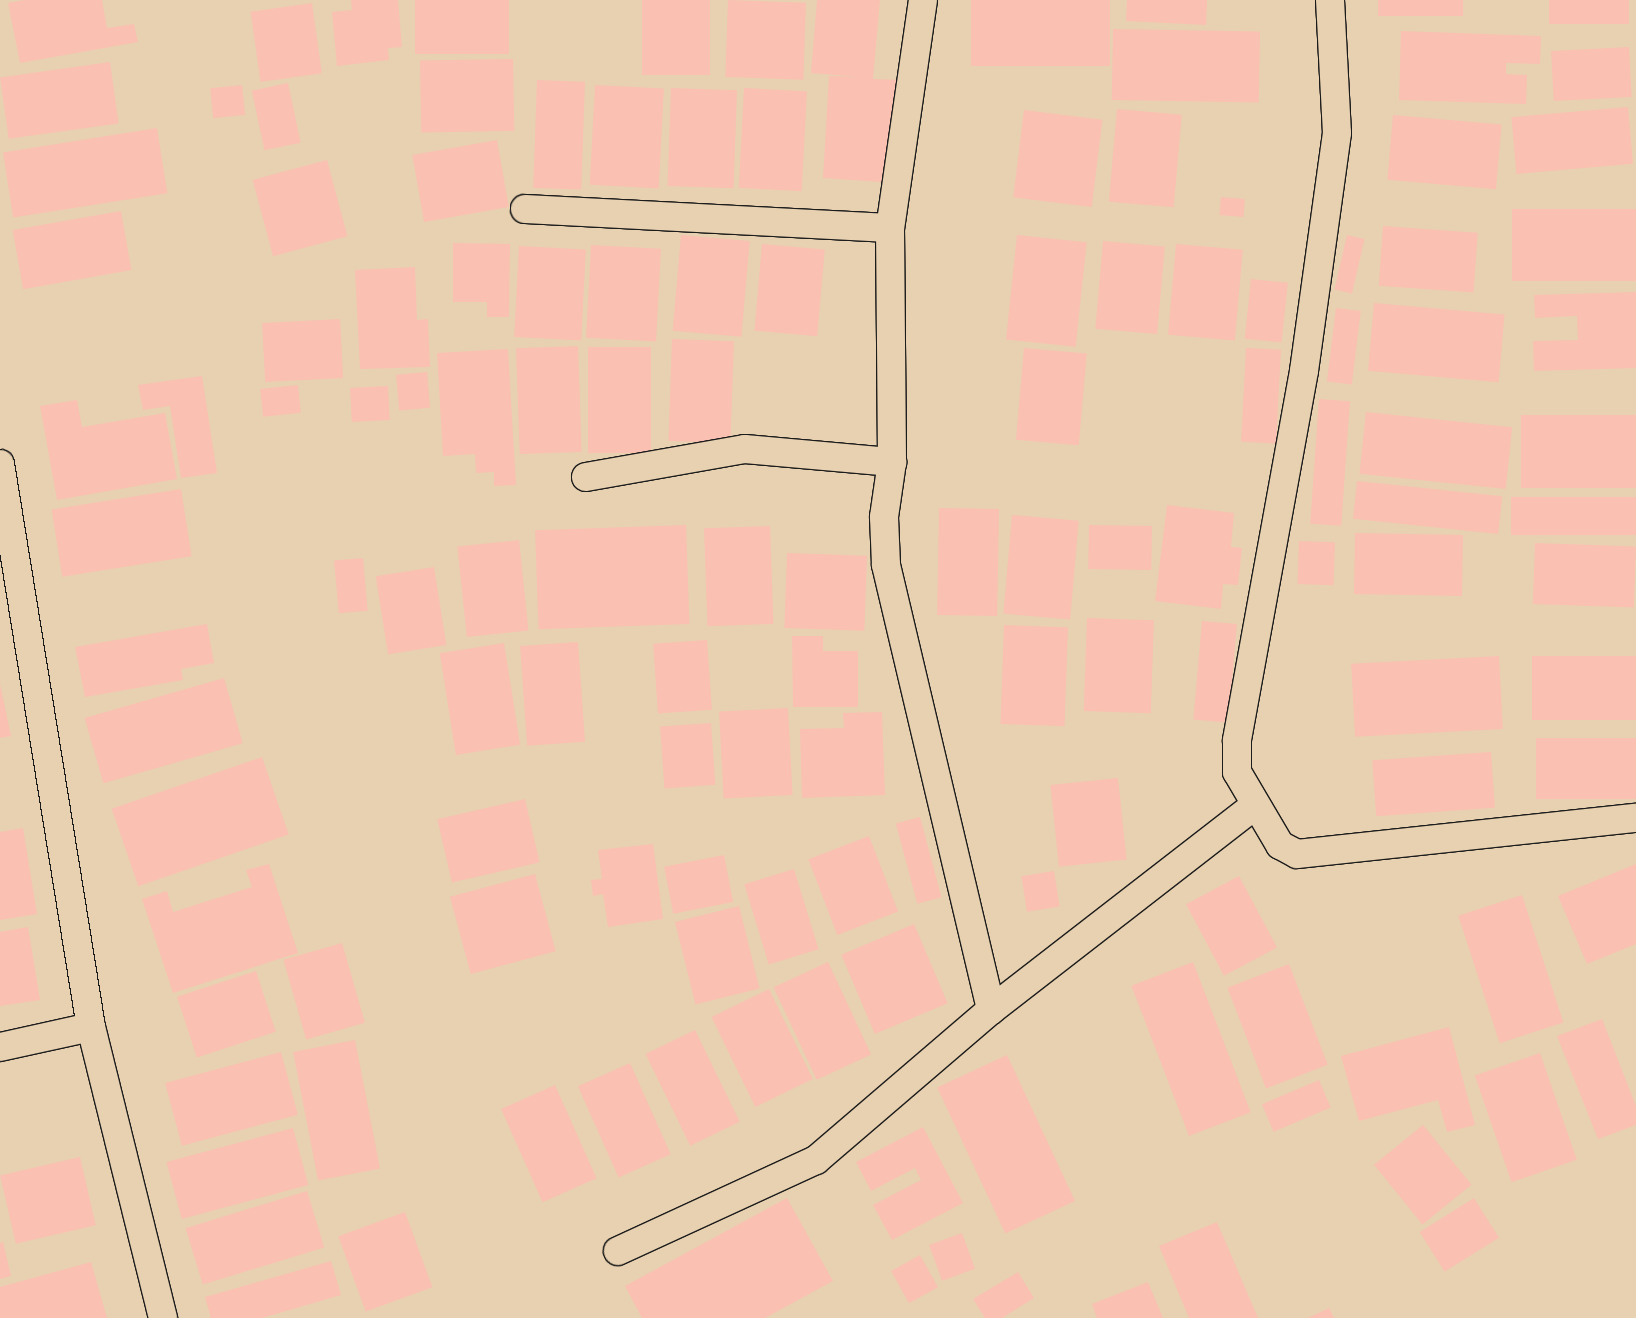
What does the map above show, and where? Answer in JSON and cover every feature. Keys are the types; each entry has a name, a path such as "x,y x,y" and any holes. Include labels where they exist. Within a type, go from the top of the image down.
{"street":[{"path":"923,0 890,228 892,462 884,517 886,566 991,1010"},
{"path":"1330,0 1337,133 1304,371 1237,741 1237,772 1280,845 1297,854 1636,818"},
{"path":"525,209 890,228"},
{"path":"586,477 745,449 892,462"},
{"path":"0,464 91,1028 163,1318"},
{"path":"618,1251 803,1168 991,1010 1255,805"},
{"path":"0,1047 91,1028"}],"building":[{"path":"24,0 102,0 107,28 134,24 138,42 20,63 8,3"},
{"path":"351,0 398,0 402,47 388,48 389,60 337,66 332,12 352,10"},
{"path":"415,0 509,0 509,54 415,54"},
{"path":"642,0 710,0 710,75 642,75"},
{"path":"728,0 806,3 803,80 725,77"},
{"path":"817,0 880,0 873,79 901,80 896,183 823,178 829,76 859,77 811,73"},
{"path":"971,0 1110,0 1110,66 971,66"},
{"path":"1127,0 1207,0 1206,25 1126,21"},
{"path":"1378,0 1463,0 1463,16 1378,16"},
{"path":"1549,0 1629,0 1629,24 1549,24"},
{"path":"312,3 322,73 260,82 251,12"},
{"path":"1113,29 1260,32 1259,103 1112,100"},
{"path":"1401,31 1541,36 1540,64 1506,63 1506,74 1527,75 1526,104 1399,100"},
{"path":"1629,47 1632,97 1554,101 1551,51"},
{"path":"513,59 514,131 421,133 420,61"},
{"path":"110,62 119,123 9,139 0,77"},
{"path":"537,80 585,82 581,190 533,188"},
{"path":"288,83 301,143 264,150 252,91"},
{"path":"242,85 245,115 213,118 210,88"},
{"path":"595,85 664,89 659,188 590,185"},
{"path":"671,88 737,90 734,188 668,186"},
{"path":"744,88 807,91 802,191 739,188"},
{"path":"1628,107 1633,164 1516,174 1511,117"},
{"path":"1117,109 1182,115 1174,207 1109,202"},
{"path":"1024,110 1102,120 1092,207 1013,197"},
{"path":"1393,115 1502,124 1496,189 1387,180"},
{"path":"157,128 167,193 13,218 3,152"},
{"path":"497,140 509,207 424,222 412,155"},
{"path":"327,160 347,236 273,256 253,180"},
{"path":"1221,197 1245,199 1243,217 1219,215"},
{"path":"1512,209 1636,209 1636,281 1512,281"},
{"path":"121,211 131,270 23,289 13,230"},
{"path":"1383,226 1478,233 1474,292 1379,286"},
{"path":"681,235 750,241 741,337 673,331"},
{"path":"1017,235 1087,242 1076,347 1006,339"},
{"path":"1347,235 1365,239 1352,294 1334,290"},
{"path":"1103,241 1165,246 1157,334 1095,329"},
{"path":"453,243 510,244 509,317 487,317 487,302 453,302"},
{"path":"762,244 825,249 817,336 754,331"},
{"path":"1176,244 1243,250 1235,340 1168,335"},
{"path":"591,245 661,249 656,342 586,338"},
{"path":"519,246 586,250 581,340 514,337"},
{"path":"415,267 417,320 428,319 430,367 360,369 355,270"},
{"path":"1251,279 1288,283 1282,343 1245,339"},
{"path":"1636,292 1636,368 1534,371 1533,341 1578,340 1577,316 1535,318 1534,295"},
{"path":"1374,303 1505,314 1499,382 1368,371"},
{"path":"1336,308 1361,311 1352,384 1327,381"},
{"path":"340,319 343,378 265,382 262,323"},
{"path":"672,339 734,341 730,443 668,441"},
{"path":"578,346 582,452 520,454 516,348"},
{"path":"588,347 651,347 651,453 588,453"},
{"path":"1024,348 1087,353 1079,445 1016,440"},
{"path":"1246,348 1281,350 1276,444 1241,442"},
{"path":"508,349 516,485 494,486 494,472 476,473 475,454 443,456 437,353"},
{"path":"427,372 430,408 399,411 396,375"},
{"path":"202,376 217,473 181,478 170,406 143,410 138,385"},
{"path":"298,385 301,413 263,417 260,389"},
{"path":"388,386 390,420 352,422 350,388"},
{"path":"1319,399 1350,401 1341,526 1310,524"},
{"path":"77,400 82,427 165,413 177,479 57,500 40,406"},
{"path":"1366,412 1512,427 1506,489 1360,474"},
{"path":"1521,415 1636,415 1636,488 1521,488"},
{"path":"1357,481 1502,496 1498,534 1353,519"},
{"path":"181,489 192,556 62,577 52,509"},
{"path":"1511,497 1636,497 1636,535 1511,535"},
{"path":"1167,505 1234,513 1231,547 1242,548 1238,585 1223,584 1221,609 1155,601"},
{"path":"939,508 999,509 997,616 937,615"},
{"path":"1012,515 1079,521 1070,619 1003,614"},
{"path":"686,525 689,624 539,629 535,530"},
{"path":"1089,525 1152,526 1151,570 1088,569"},
{"path":"770,526 773,624 707,626 704,528"},
{"path":"1355,533 1463,535 1462,596 1354,594"},
{"path":"519,540 529,631 467,637 457,546"},
{"path":"1299,541 1335,542 1333,585 1297,584"},
{"path":"1535,543 1636,547 1634,607 1533,604"},
{"path":"787,553 867,556 864,631 784,628"},
{"path":"363,558 368,611 339,613 334,561"},
{"path":"434,567 446,645 388,654 376,576"},
{"path":"1087,618 1154,620 1151,713 1084,711"},
{"path":"1202,621 1237,624 1228,723 1193,720"},
{"path":"207,624 214,663 181,669 183,680 85,697 75,647"},
{"path":"1004,625 1068,627 1065,726 1001,724"},
{"path":"792,636 823,636 823,651 858,651 858,707 793,707"},
{"path":"707,640 712,710 658,714 653,644"},
{"path":"578,642 585,742 527,746 520,646"},
{"path":"504,643 520,745 456,755 440,653"},
{"path":"1499,656 1503,729 1355,737 1351,664"},
{"path":"1532,656 1636,656 1636,720 1532,720"},
{"path":"224,678 243,743 103,783 85,718"},
{"path":"0,684 11,736 0,738"},
{"path":"788,708 793,795 724,798 719,712"},
{"path":"882,712 885,795 802,798 800,729 844,728 843,713"},
{"path":"711,723 715,785 664,788 660,727"},
{"path":"1536,738 1636,738 1636,799 1536,799"},
{"path":"1491,752 1495,808 1376,816 1372,760"},
{"path":"262,757 289,835 138,886 112,809"},
{"path":"1118,778 1127,860 1059,867 1050,785"},
{"path":"525,799 540,862 452,883 437,819"},
{"path":"920,817 941,897 917,904 896,823"},
{"path":"23,828 37,914 0,920 0,832"},
{"path":"869,836 898,912 837,935 808,859"},
{"path":"653,844 663,919 608,927 603,894 593,896 591,880 602,879 598,850"},
{"path":"724,855 733,902 673,914 664,867"},
{"path":"269,864 298,953 173,993 142,899 167,891 173,912 252,887 246,870"},
{"path":"1636,864 1636,944 1587,964 1558,896"},
{"path":"794,869 819,949 769,965 744,884"},
{"path":"1054,871 1060,907 1027,912 1021,876"},
{"path":"535,874 556,951 471,974 450,897"},
{"path":"1239,876 1277,948 1224,976 1186,904"},
{"path":"1522,895 1563,1022 1500,1043 1458,916"},
{"path":"739,906 760,988 696,1004 675,922"},
{"path":"914,924 948,1003 875,1034 841,955"},
{"path":"28,927 40,1000 0,1006 0,932"},
{"path":"342,943 365,1023 306,1040 283,960"},
{"path":"828,962 871,1054 817,1080 774,987"},
{"path":"1193,962 1251,1112 1189,1136 1131,986"},
{"path":"1289,964 1328,1065 1266,1088 1227,988"},
{"path":"256,971 276,1032 197,1058 177,997"},
{"path":"769,989 813,1079 755,1107 711,1017"},
{"path":"1602,1019 1636,1106 1636,1125 1598,1139 1557,1036"},
{"path":"1449,1027 1475,1125 1447,1132 1438,1100 1359,1121 1341,1056"},
{"path":"695,1030 740,1122 690,1146 646,1054"},
{"path":"355,1040 380,1169 318,1181 293,1052"},
{"path":"281,1052 298,1115 182,1146 165,1083"},
{"path":"1540,1053 1577,1160 1512,1182 1475,1075"},
{"path":"1007,1055 1075,1201 1005,1233 937,1088"},
{"path":"630,1063 671,1154 619,1178 578,1086"},
{"path":"1319,1080 1331,1108 1274,1132 1262,1104"},
{"path":"555,1085 596,1178 543,1202 501,1109"},
{"path":"1423,1125 1471,1185 1422,1224 1374,1165"},
{"path":"923,1127 963,1203 892,1240 873,1205 921,1180 915,1168 871,1191 856,1162"},
{"path":"293,1128 308,1185 182,1219 166,1162"},
{"path":"80,1157 96,1225 16,1244 0,1175"},
{"path":"307,1191 324,1247 203,1285 186,1228"},
{"path":"787,1198 833,1281 765,1318 642,1318 625,1286"},
{"path":"1474,1198 1499,1238 1445,1272 1420,1232"},
{"path":"405,1212 432,1287 366,1311 338,1236"},
{"path":"1217,1222 1258,1318 1189,1318 1159,1246"},
{"path":"962,1233 975,1269 942,1281 929,1245"},
{"path":"3,1242 11,1276 0,1279 0,1243"},
{"path":"920,1255 938,1287 909,1303 891,1271"},
{"path":"331,1261 341,1295 262,1318 211,1318 205,1297"},
{"path":"91,1262 107,1318 0,1318 0,1287"},
{"path":"1018,1272 1034,1298 1002,1318 985,1318 973,1299"},
{"path":"1148,1282 1163,1318 1097,1318 1092,1304"},
{"path":"1329,1308 1334,1318 1308,1318"}]}
